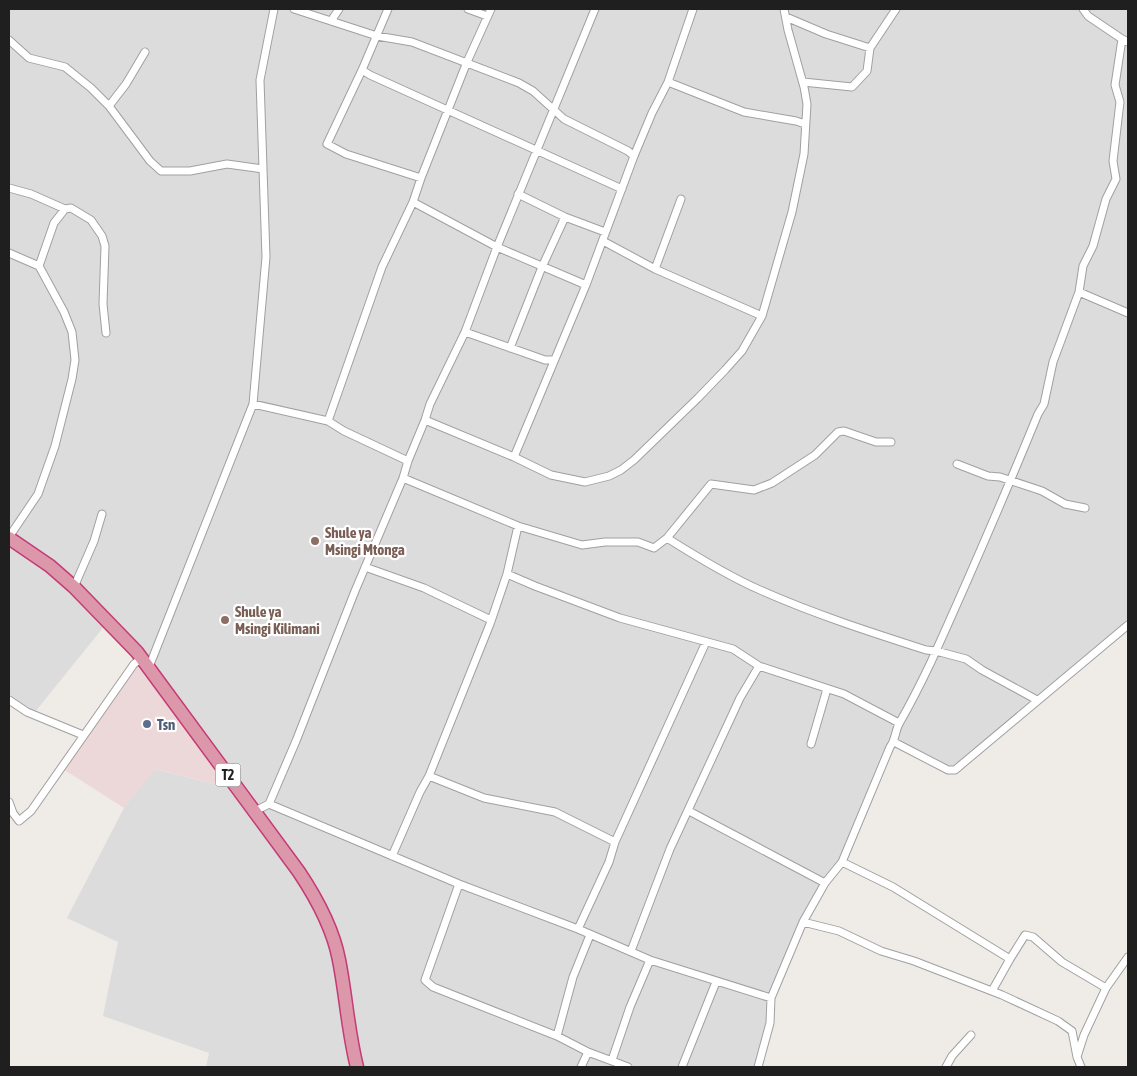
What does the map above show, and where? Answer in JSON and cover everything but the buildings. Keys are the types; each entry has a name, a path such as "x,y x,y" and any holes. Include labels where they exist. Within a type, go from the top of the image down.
{"highway":[{"name":"T2","path":"9,537 50,566 74,587 145,662 316,897 328,924 339,958 353,1052 357,1067"}],"street":[{"path":"9,802 19,821 31,811 134,664 145,662 253,404 266,257 260,80 274,9"},
{"path":"294,9 377,36 412,42 519,83 533,91 564,118 628,151 634,156"},
{"path":"332,21 339,9"},
{"path":"388,9 327,144 362,160 421,178"},
{"path":"468,9 487,16"},
{"path":"328,421 382,267 413,202 467,62 491,9"},
{"path":"255,811 269,804 296,741 365,567 403,478 430,404 465,332 497,246 595,9"},
{"path":"514,456 586,285 634,156 652,113 668,82 693,9"},
{"path":"425,420 514,456 551,475 585,482 609,476 621,470 677,419 742,351 762,316 792,212 804,154 807,104 784,9"},
{"path":"803,82 852,87 867,71 870,48 896,9"},
{"path":"758,1067 770,1024 771,998 803,922 825,883 842,862 890,747 894,742 899,723 914,698 936,651 1044,404 1053,362 1079,292 1083,266 1093,246 1106,199 1116,179 1113,161 1120,102 1115,85 1125,41 1088,16 1083,9"},
{"path":"786,17 826,34 870,48"},
{"path":"9,40 29,58 66,67 109,106 150,161 161,171 190,171 227,164 263,169"},
{"path":"109,106 126,84 145,52"},
{"path":"362,70 622,190"},
{"path":"668,82 744,112 805,124"},
{"path":"9,198 10,189 31,194 65,209 71,208 91,220 102,236 105,246 103,304 106,333"},
{"path":"518,194 565,217 605,232"},
{"path":"655,269 682,199"},
{"path":"413,202 497,246 586,285"},
{"path":"39,266 54,223 65,209"},
{"path":"510,348 542,267 565,217"},
{"path":"603,241 655,269 762,316"},
{"path":"9,253 39,266 64,312 72,332 75,360 55,446 38,494 9,537"},
{"path":"1079,292 1128,313"},
{"path":"465,332 545,360 554,360"},
{"path":"253,404 328,421 344,431 408,461"},
{"path":"403,478 518,526 582,545 605,542 638,542 654,548 667,538 710,484 754,490 772,483 815,456 838,432 844,431 876,442 891,442"},
{"path":"957,464 988,476 1011,480 1042,491 1065,504 1085,508"},
{"path":"74,587 94,541 102,514"},
{"path":"392,856 429,776 491,620 507,574 518,526"},
{"path":"667,538 699,558 759,590 840,622 926,650 966,660 1037,700"},
{"path":"365,567 424,588 491,620"},
{"path":"507,574 620,618 732,649 759,666 844,694 899,723"},
{"path":"894,742 948,770 955,770 1128,625"},
{"path":"578,929 609,862 615,842 706,642"},
{"path":"631,952 670,849 740,698 759,666"},
{"path":"811,744 827,689"},
{"path":"9,700 27,712 83,735"},
{"path":"429,776 484,798 555,812 615,842"},
{"path":"269,804 459,884 578,929 650,960 771,998"},
{"path":"689,811 825,883"},
{"path":"842,862 893,888 1010,959"},
{"path":"459,884 425,980 433,987 557,1036 588,1052 628,1067"},
{"path":"803,922 839,931 881,951 914,961 992,991 1058,1021 1072,1031 1077,1058 1081,1067"},
{"path":"557,1036 573,977 590,935"},
{"path":"992,991 1026,935 1033,937 1062,962 1106,988"},
{"path":"1077,1058 1084,1035 1106,988 1128,957"},
{"path":"612,1060 630,1008 650,960"},
{"path":"682,1067 716,982"},
{"path":"946,1067 952,1056 971,1034"},
{"path":"581,1067 588,1052"}],"shaded area":[{"path":"9,9 1128,9 1128,622 954,768 948,768 892,740 840,860 823,882 769,997 768,1023 756,1067 360,1067 331,923 140,650 9,534"},
{"path":"9,541 48,569 106,624 35,712 9,696"},
{"path":"141,662 234,789 155,769 124,808 63,769"},
{"path":"154,769 234,789 313,898 336,959 354,1067 206,1067 209,1053 103,1016 118,942 67,918 124,808"}],"place":[{"name":"Shule ya Msingi Mtonga","path":"315,541"},
{"name":"Shule ya Msingi Kilimani","path":"225,620"},
{"name":"Tsn","path":"147,724"}]}
